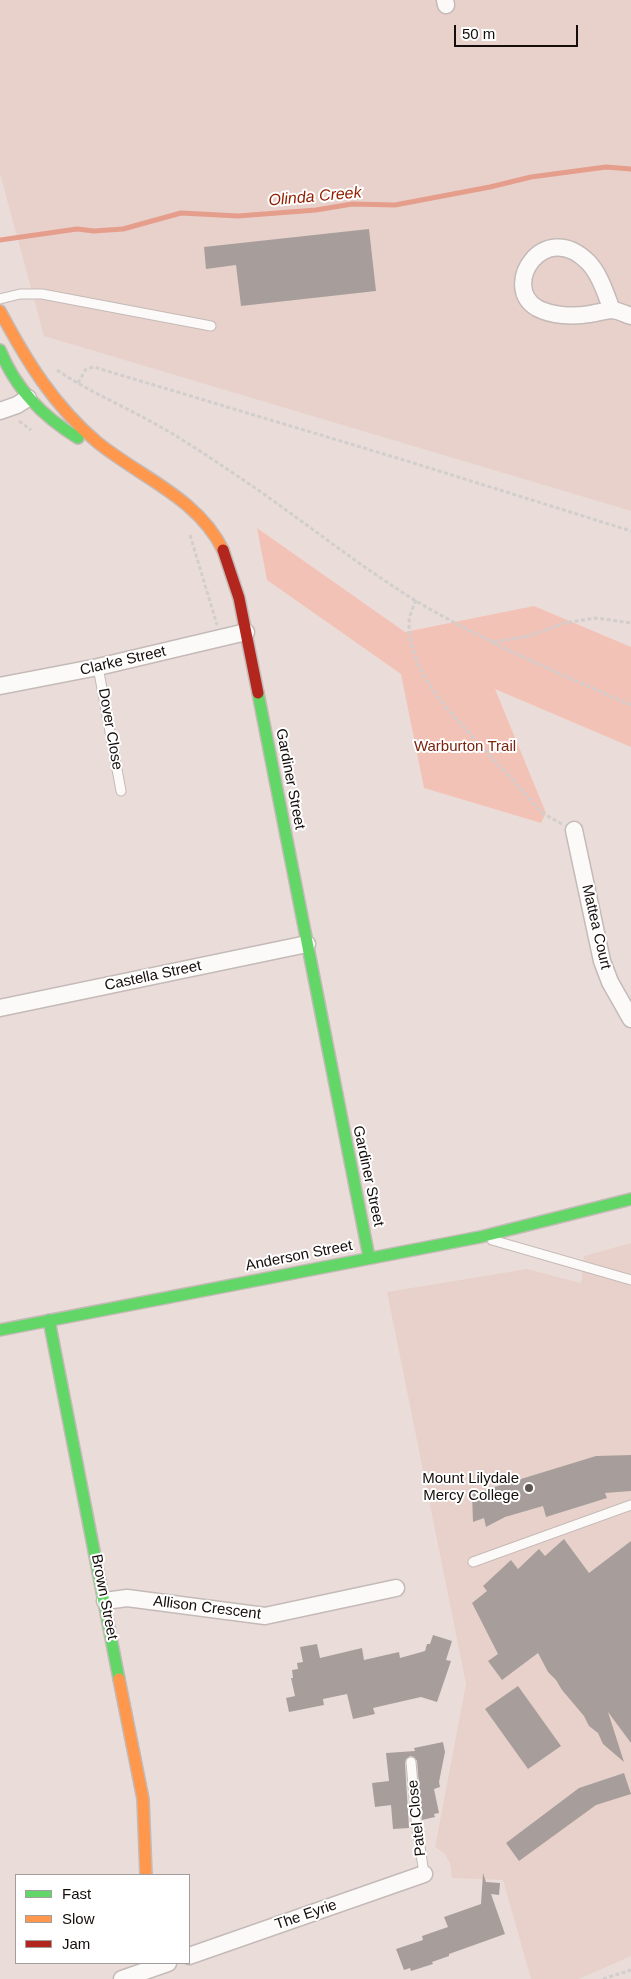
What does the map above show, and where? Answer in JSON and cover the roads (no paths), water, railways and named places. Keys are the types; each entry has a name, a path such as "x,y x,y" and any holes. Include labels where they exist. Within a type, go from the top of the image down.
{"main road":[{"name":"Gardiner Street","path":"0,311 44,384 78,424 117,457 182,502 210,528 230,567 246,632 369,1257"},
{"path":"0,350 14,381 28,398 52,421 69,433 117,457"},
{"path":"28,398 44,384"},
{"name":"Anderson Street","path":"0,1330 480,1237 631,1199"},
{"name":"Brown Street","path":"49,1320 143,1799 146,1874"}],"street":[{"path":"612,310 590,263 574,250 555,246 536,255 530,261 524,281 525,293 537,308 570,316 612,310 631,316"},
{"path":"5,409 28,398"},
{"name":"Clarke Street","path":"0,686 98,667 246,632"},
{"name":"Mattea Court","path":"574,830 602,961 610,982 631,1019"},
{"name":"Castella Street","path":"0,1008 307,944"},
{"name":"Allison Crescent","path":"105,1602 127,1598 265,1616 396,1588"},
{"name":"The Eyrie","path":"190,1956 424,1874"},
{"path":"122,1979 162,1964"}],"lane":[{"path":"0,299 20,294 42,294 211,326"},
{"name":"Dover Close","path":"98,667 121,791"},
{"path":"480,1237 631,1280"},
{"path":"473,1562 631,1505"},
{"name":"Patel Close","path":"411,1762 416,1819 424,1874"}],"waterway":[{"name":"Olinda Creek","path":"0,240 77,229 94,231 123,229 181,213 238,216 316,210 352,204 395,205 490,187 531,177 606,167 631,169"}],"place":[{"name":"Mount Lilydale Mercy College","path":"529,1488"}],"park label":[{"name":"Warburton Trail","path":"465,747"}]}
